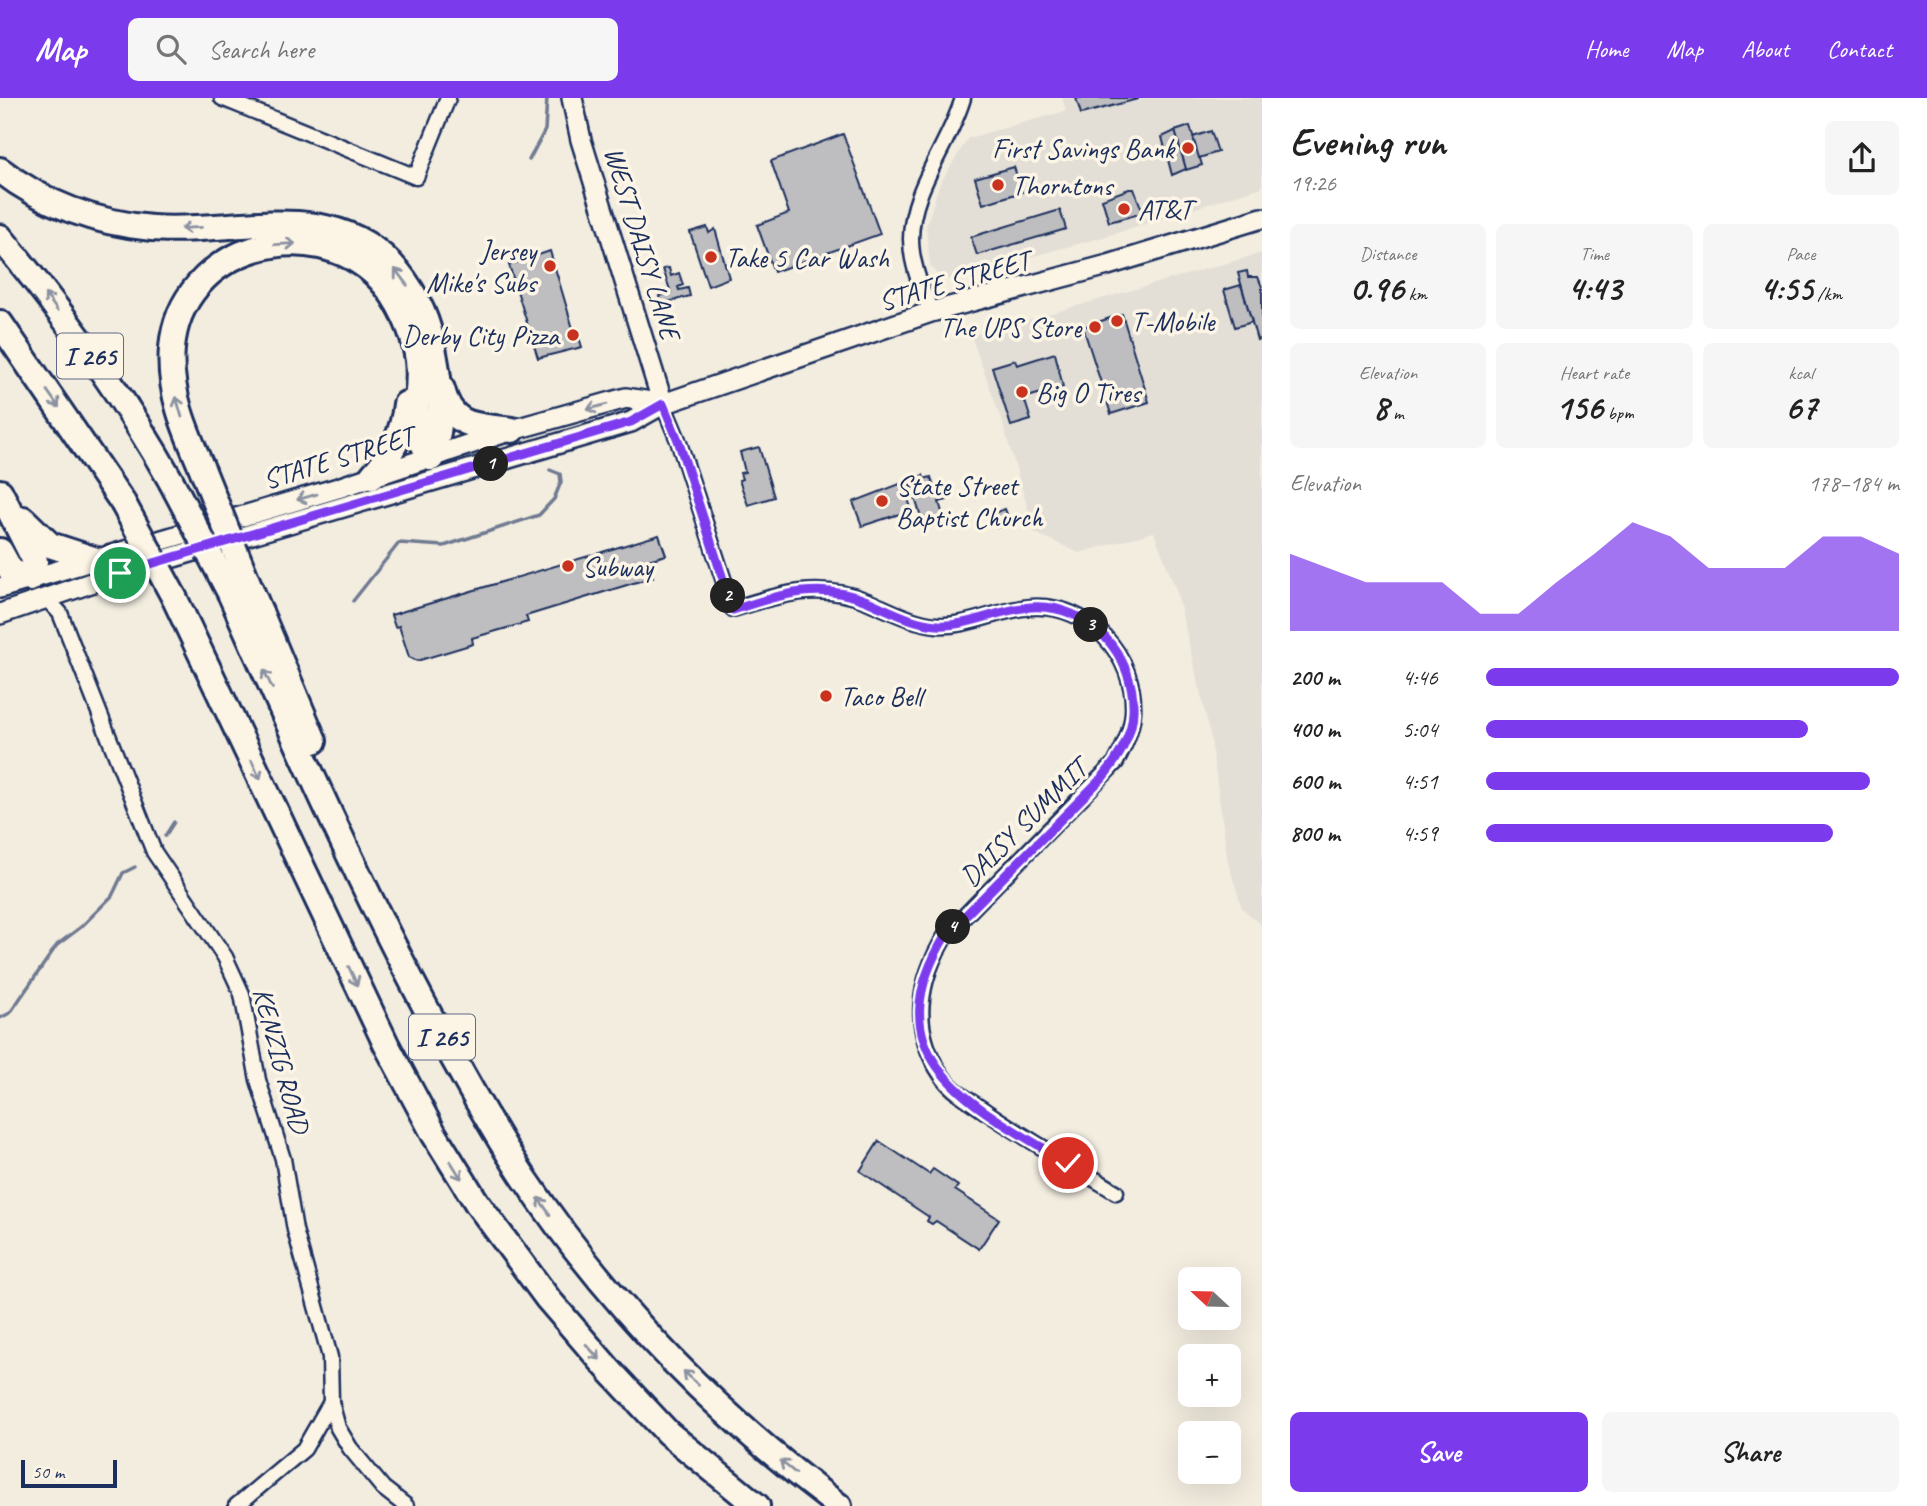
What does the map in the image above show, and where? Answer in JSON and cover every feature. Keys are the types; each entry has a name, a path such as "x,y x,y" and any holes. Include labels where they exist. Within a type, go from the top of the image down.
{"highway":[{"path":"0,170 38,195 67,208 126,225 184,229 294,223 343,232 365,243 401,274 423,315 444,398 454,414 472,425 512,430"},
{"name":"I 265","path":"0,237 101,372 150,443 240,590 407,972 499,1139 588,1265 641,1327 775,1457 839,1506"},
{"path":"240,590 203,471 176,398 172,345 189,299 223,263 268,245 315,244 339,251 361,263 380,279 394,298 418,360 415,432 434,468"},
{"name":"I 265","path":"0,323 122,503 174,597 391,1056 434,1134 477,1203 548,1299 610,1371 668,1433 757,1506"},
{"path":"372,476 388,458 400,434 412,341"},
{"path":"434,468 442,419 435,362"},
{"path":"4,498 35,561 38,588"},
{"path":"4,498 50,545 96,560"},
{"path":"0,551 11,570 38,588"}],"main road":[{"name":"WEST DAISY LANE","path":"572,98 581,140 663,404"},
{"name":"STATE STREET","path":"38,588 434,468 631,422 663,404 931,312 1108,265 1262,218"},
{"name":"STATE STREET","path":"38,588 96,560 372,476 434,468 512,430 626,398 663,404"},
{"path":"0,588 38,588"},
{"path":"0,614 38,588"}],"street":[{"path":"222,98 416,177 448,98"},
{"path":"931,312 915,264 912,221 924,182 956,121 963,98"},
{"name":"DAISY SUMMIT","path":"663,404 733,610 799,590 819,589 845,593 896,615 936,625 962,623 1031,607 1052,608 1089,624 1119,655 1130,683 1133,713 1129,734 1116,762 946,935 932,958 923,982 920,1014 932,1059 953,1089 1116,1192"},
{"name":"KENZIG ROAD","path":"38,588 60,614 154,852 225,957 242,994 258,1080 283,1159 295,1230 330,1357 331,1402 338,1428 349,1448 383,1488 406,1506"},
{"path":"236,1506 304,1449 331,1402"}],"shaded area":[{"path":"1062,98 1262,98 1262,187 1107,236 942,281 930,265 926,227 939,185 968,138 1066,111"},
{"path":"1262,253 1262,926 1242,908 1228,862 1210,733 1177,593 1154,532 1079,553 1035,533 1002,421 971,336"}],"building":[{"path":"1076,98 1138,98 1138,99 1081,114"},
{"name":"First Savings Bank","path":"1190,126 1202,165 1186,170 1175,131"},
{"path":"1175,131 1186,169 1172,175 1162,137"},
{"path":"1211,131 1218,152 1199,158 1193,137"},
{"path":"843,134 880,234 774,272 757,225 789,213 771,161"},
{"name":"Thorntons","path":"1014,167 1022,192 983,204 975,178"},
{"name":"AT&T","path":"1134,189 1143,213 1109,222 1102,199"},
{"name":"Thorntons","path":"1060,210 1066,229 977,255 971,237"},
{"name":"Take 5 Car Wash","path":"707,227 709,233 715,229 729,278 708,286 690,232"},
{"path":"550,251 574,332 577,331 582,347 538,358 509,265"},
{"path":"669,268 671,276 679,273 683,285 678,287 679,290 688,288 690,296 661,304 659,296 671,293 663,269"},
{"path":"1247,271 1248,277 1258,277 1262,287 1262,339 1257,340 1238,273"},
{"path":"1241,285 1252,322 1235,327 1224,290"},
{"path":"1122,314 1149,402 1111,414 1083,327"},
{"name":"Big O Tires","path":"1055,353 1063,387 1024,398 1031,420 1011,426 992,367 1015,360 1017,365"},
{"path":"759,447 774,497 748,505 739,480 742,479 740,473 745,472 740,452"},
{"name":"State Street Baptist Church","path":"923,475 924,479 931,477 936,494 943,491 947,500 939,502 945,522 925,528 910,484 903,486 912,510 862,526 853,502"},
{"path":"1005,509 1010,522 996,528 990,514"},
{"path":"659,535 666,555 648,560 653,577 526,616 528,622 472,638 473,644 417,661 409,657 399,626 395,627 391,615"},
{"path":"879,1141 929,1174 933,1169 958,1186 955,1190 999,1219 979,1249 936,1221 932,1224 927,1221 929,1217 860,1171"}],"waterway":[{"path":"529,160 545,130 547,98"},
{"path":"353,601 399,543 444,546 539,515 554,499 561,482 560,474 550,470"},
{"path":"165,836 174,822"},
{"path":"0,1018 10,1013 57,945 81,927 112,896 123,873 135,867"}],"place":[{"name":"First Savings Bank","path":"1188,148"},
{"name":"Thorntons","path":"998,185"},
{"name":"AT&T","path":"1124,209"},
{"name":"Take 5 Car Wash","path":"711,257"},
{"name":"Jersey Mike's Subs","path":"550,266"},
{"name":"T-Mobile","path":"1117,321"},
{"name":"The UPS Store","path":"1095,327"},
{"name":"Derby City Pizza","path":"573,335"},
{"name":"Big O Tires","path":"1022,392"},
{"name":"State Street Baptist Church","path":"882,501"},
{"name":"Subway","path":"568,566"},
{"name":"Taco Bell","path":"826,696"}],"route":[{"path":"120,573 631,422 663,404 678,440 733,610 799,590 819,589 845,593 896,615 936,625 962,623 1031,607 1052,608 1089,624 1105,637 1119,655 1128,674 1133,713 1129,734 1116,762 1102,778 946,935 932,958 923,982 920,1014 922,1031 932,1059 942,1077 953,1089 1068,1163"}]}
